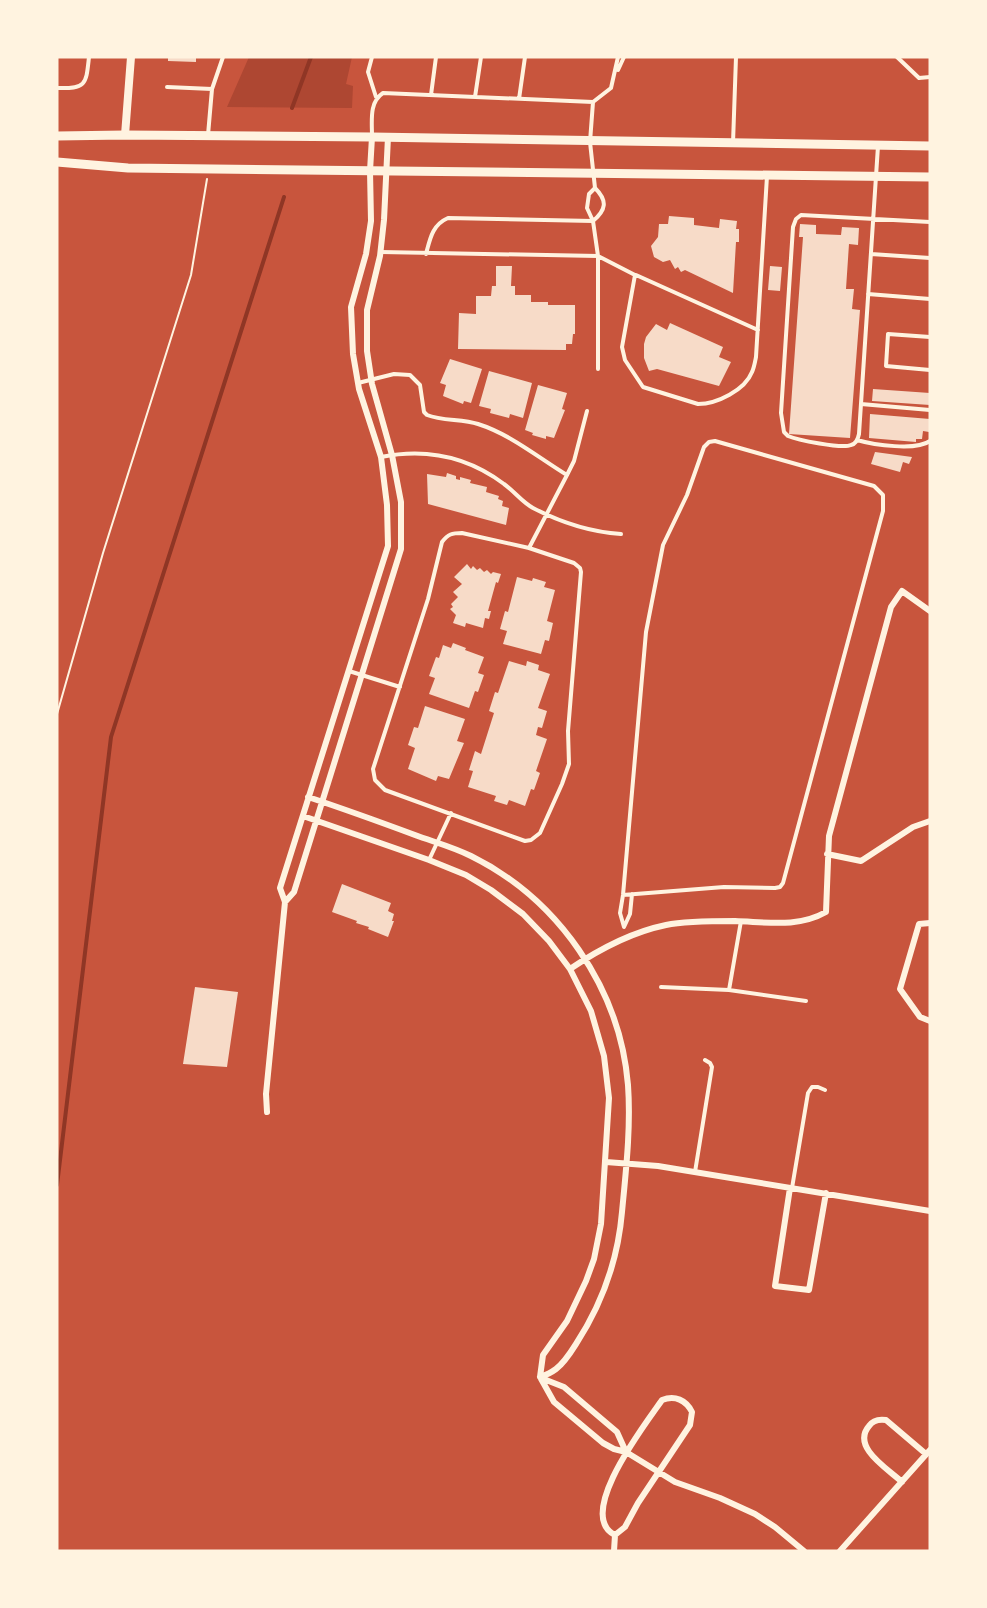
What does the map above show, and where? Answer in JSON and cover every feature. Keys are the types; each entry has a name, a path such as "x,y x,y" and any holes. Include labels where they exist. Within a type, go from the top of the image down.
{"main road":[{"path":"57,136 388,137 930,146"},
{"path":"57,162 128,168 209,167 930,177"}],"street":[{"path":"125,135 131,57"},
{"path":"267,1112 266,1094 285,902 280,888 388,546 387,505 381,457 358,383 353,354 351,307 366,254 371,221 372,137"},
{"path":"285,902 294,892 401,549 401,502 392,455 371,380 368,351 367,310 381,252 388,137"},
{"path":"570,969 625,939 666,925 741,921 796,922 818,917 826,912 829,836 891,607 902,591 930,611"},
{"path":"308,797 455,849 477,859 523,889 554,918 586,959 608,1003 623,1052 629,1098 619,1237 603,1293 587,1327 558,1368 540,1377"},
{"path":"303,816 466,875 502,897 536,927 570,969 591,1011 606,1067 609,1098 606,1162 601,1224 594,1259 573,1311 543,1355 540,1377 554,1402 603,1443 626,1452 675,1482 720,1498 755,1514 804,1551"},
{"path":"827,854 861,861 914,827 930,821"},
{"path":"930,923 919,924 900,990 920,1017 930,1022"},
{"path":"606,1162 695,1172 930,1211"},
{"path":"791,1188 775,1286 809,1290 826,1193"},
{"path":"540,1377 564,1388 617,1432 626,1452"},
{"path":"614,1551 615,1535 625,1527 692,1421 692,1412 683,1401 674,1397 662,1400 626,1452 611,1481 604,1511 604,1525 609,1532 615,1535"},
{"path":"840,1551 902,1482 928,1452 886,1420 876,1420 868,1427 863,1437 866,1449 902,1482"}],"lane":[{"path":"57,88 77,87 85,83 89,57"},
{"path":"208,136 212,89 223,57"},
{"path":"372,57 368,72 376,98 373,107 372,137"},
{"path":"431,95 436,57"},
{"path":"475,97 481,57"},
{"path":"519,99 525,57"},
{"path":"615,76 618,57"},
{"path":"376,98 383,93 594,102 608,92 624,57"},
{"path":"733,143 736,57"},
{"path":"897,57 919,78 930,77"},
{"path":"167,87 212,89"},
{"path":"594,102 590,142 595,188 589,194 587,207 593,221 598,256 598,369"},
{"path":"878,145 874,218 861,404 857,441 851,446 842,446 794,439 784,432 782,413 793,227 796,219 801,215 874,218 930,222"},
{"path":"635,274 622,347 625,360 643,387 698,404 706,404 741,387 752,373 756,357 768,175"},
{"path":"426,254 433,230 448,218 593,221 601,214 603,205 601,194 595,188"},
{"path":"381,252 598,256 758,330"},
{"path":"871,254 930,258"},
{"path":"868,294 930,299"},
{"path":"930,337 888,334 886,366 930,370"},
{"path":"358,383 394,374 410,375 420,385 424,412 427,415 480,424 503,435 567,475"},
{"path":"861,404 930,410"},
{"path":"529,548 574,461 587,411"},
{"path":"623,895 724,886 775,888 780,887 783,883 883,511 883,495 874,486 715,441 709,442 704,447 687,495 663,545 646,632 620,912 625,939"},
{"path":"857,441 918,447 930,441"},
{"path":"381,457 421,453 440,454 483,470 505,485 530,507 545,514 580,528 621,534"},
{"path":"462,533 529,548 574,562 580,568 568,731 569,764 540,833 531,840 525,841 386,790 375,780 373,769 400,687 428,599 440,548 447,535 462,533"},
{"path":"348,671 400,687"},
{"path":"429,860 451,813"},
{"path":"624,927 630,914 632,894"},
{"path":"729,990 741,921"},
{"path":"661,987 729,990 806,1001"},
{"path":"695,1172 712,1067 705,1060"},
{"path":"791,1188 808,1093 812,1087 825,1090"}],"path":[{"path":"57,714 103,553 191,275 209,167"}],"shaded area":[{"path":"249,57 352,57 346,84 353,86 352,108 227,107"}],"building":[{"path":"168,57 196,57 196,62 168,61"},
{"path":"669,216 694,218 694,225 719,228 720,219 737,221 739,242 736,242 733,293 685,270 681,272 678,267 675,269 670,260 663,262 654,257 651,246 658,237 659,224 668,224"},
{"path":"800,224 816,225 816,234 841,235 842,227 859,228 858,245 849,244 846,289 854,289 852,309 860,310 850,438 789,434 803,237 799,237"},
{"path":"496,266 512,266 511,286 515,286 515,295 531,295 531,302 548,302 548,305 575,305 575,334 573,334 572,344 566,344 566,350 458,349 459,313 476,314 476,296 491,296 492,286 496,286"},
{"path":"770,266 782,267 780,291 768,290"},
{"path":"670,323 723,347 719,357 731,362 719,386 657,369 649,371 644,358 646,337 656,324 667,330"},
{"path":"450,359 482,369 471,403 464,401 463,404 443,396 446,385 440,383"},
{"path":"489,371 532,383 523,418 510,414 509,418 490,413 491,409 479,406"},
{"path":"538,385 567,393 562,409 565,410 554,438 546,436 546,439 532,435 533,433 525,430"},
{"path":"873,389 930,393 930,405 872,401"},
{"path":"870,414 930,419 929,432 923,431 922,439 916,439 916,442 869,438"},
{"path":"875,452 912,457 909,464 903,462 900,472 871,464"},
{"path":"447,473 456,476 456,479 460,480 460,477 471,480 470,483 487,487 486,492 499,496 498,499 503,501 502,506 509,508 506,525 428,504 427,474 446,477"},
{"path":"467,564 471,569 473,566 484,572 487,570 491,574 493,572 501,574 498,583 496,582 488,611 491,611 489,619 485,618 483,628 466,623 465,627 453,623 456,615 450,609 453,607 451,604 458,597 453,592 462,584 454,577"},
{"path":"517,577 546,582 544,587 555,590 547,621 553,623 549,641 545,640 541,654 503,644 507,631 500,629 505,611 508,612"},
{"path":"453,643 484,657 478,673 484,675 469,708 429,694 435,678 429,676 436,657 439,658 443,645 451,648"},
{"path":"509,661 526,666 527,661 539,665 538,670 550,674 538,708 547,711 542,728 538,727 536,735 547,739 536,771 540,773 525,806 509,800 507,805 494,801 496,796 468,787 473,771 469,770 475,751 481,754 494,713 489,711"},
{"path":"425,706 465,719 457,741 464,743 449,779 438,776 436,781 408,769 415,748 408,745 414,727 418,728"},
{"path":"342,884 391,903 388,911 394,914 392,921 394,921 388,937 356,923 357,921 332,912"},
{"path":"195,987 238,992 227,1067 183,1064"}],"waterway":[{"path":"292,108 311,57"},
{"path":"57,1185 111,737 284,197"}]}
